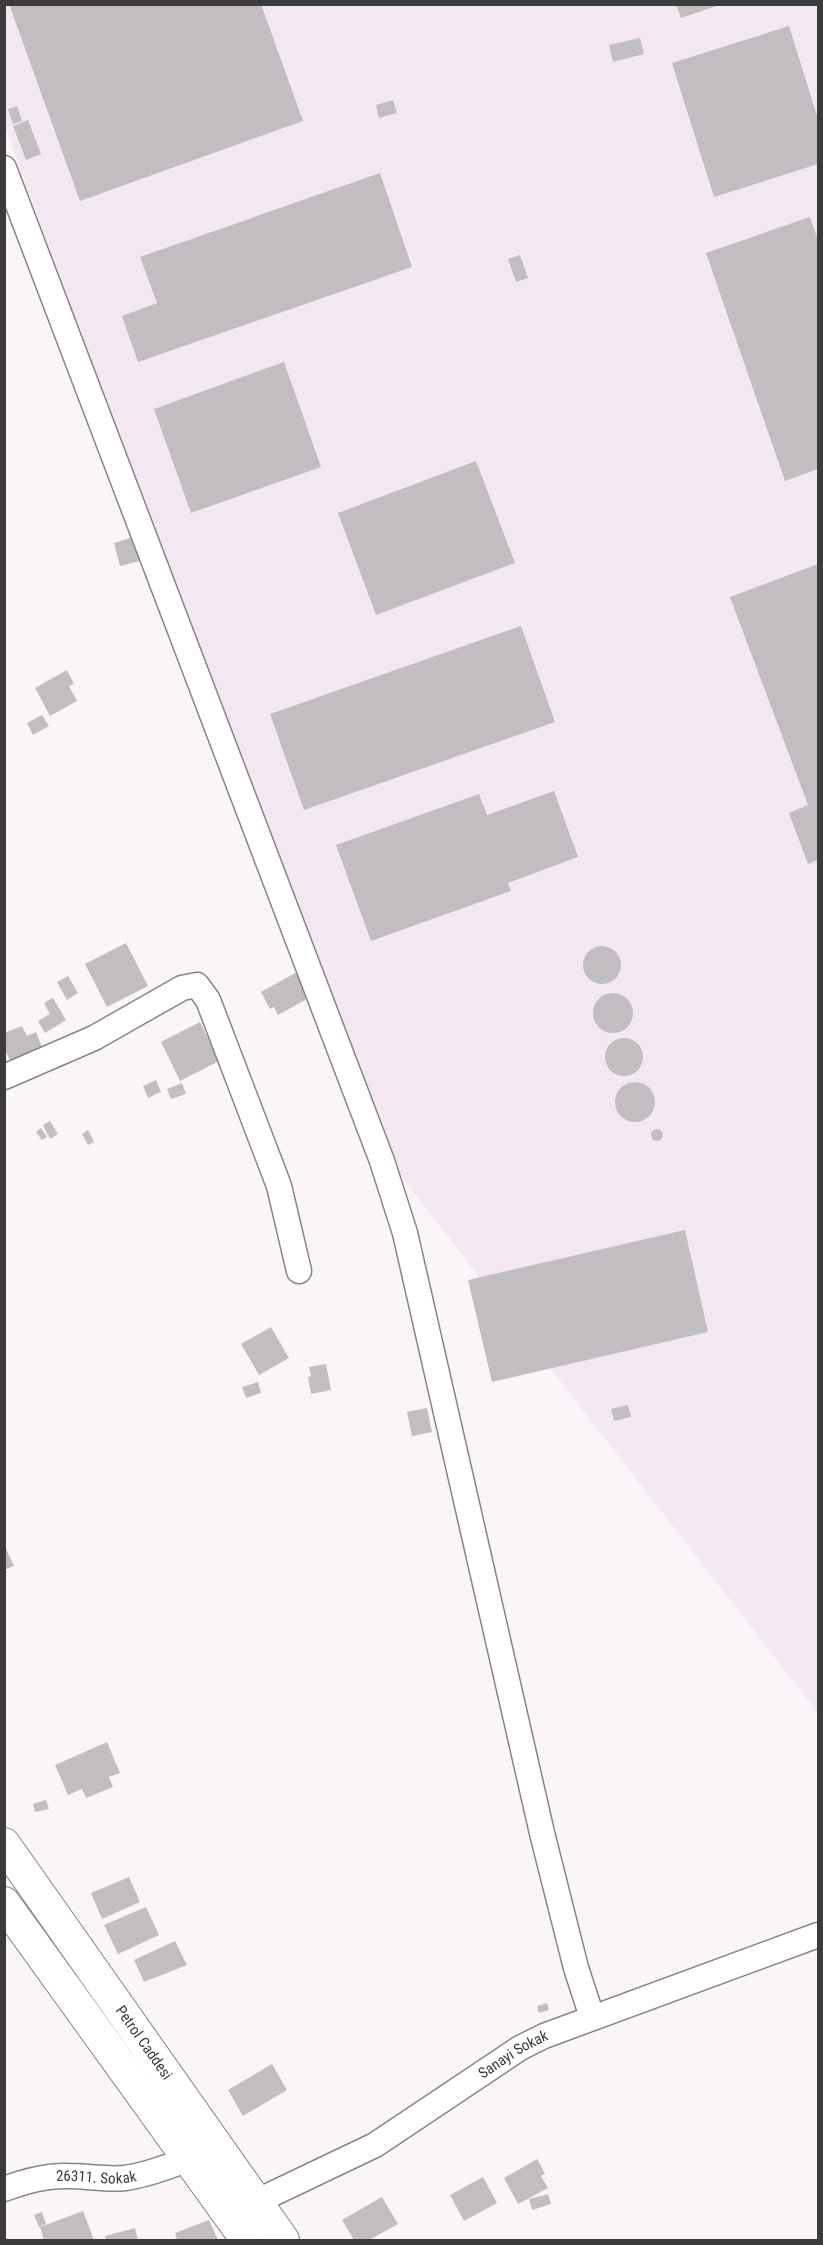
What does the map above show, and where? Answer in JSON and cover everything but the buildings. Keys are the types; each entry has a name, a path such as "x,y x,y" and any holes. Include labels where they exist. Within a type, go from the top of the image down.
{"main road":[{"name":"Petrol Caddesi","path":"4,1844 242,2209 247,2241"},
{"name":"Petrol Caddesi","path":"4,1903 188,2159 242,2209 283,2241"}],"street":[{"path":"4,168 382,1161 405,1233 450,1440 542,1833 576,1968 592,2017"},
{"path":"4,1077 94,1038 182,988 196,985 208,1000 279,1186 299,1271"},
{"name":"Sanayi Sokak","path":"242,2209 375,2145 520,2048 592,2017 819,1935"},
{"name":"26311. Sokak","path":"4,2189 49,2177 127,2178 159,2170 188,2159"}],"shaded area":[{"path":"5,5 818,5 818,1713 373,1140 5,126"}]}
